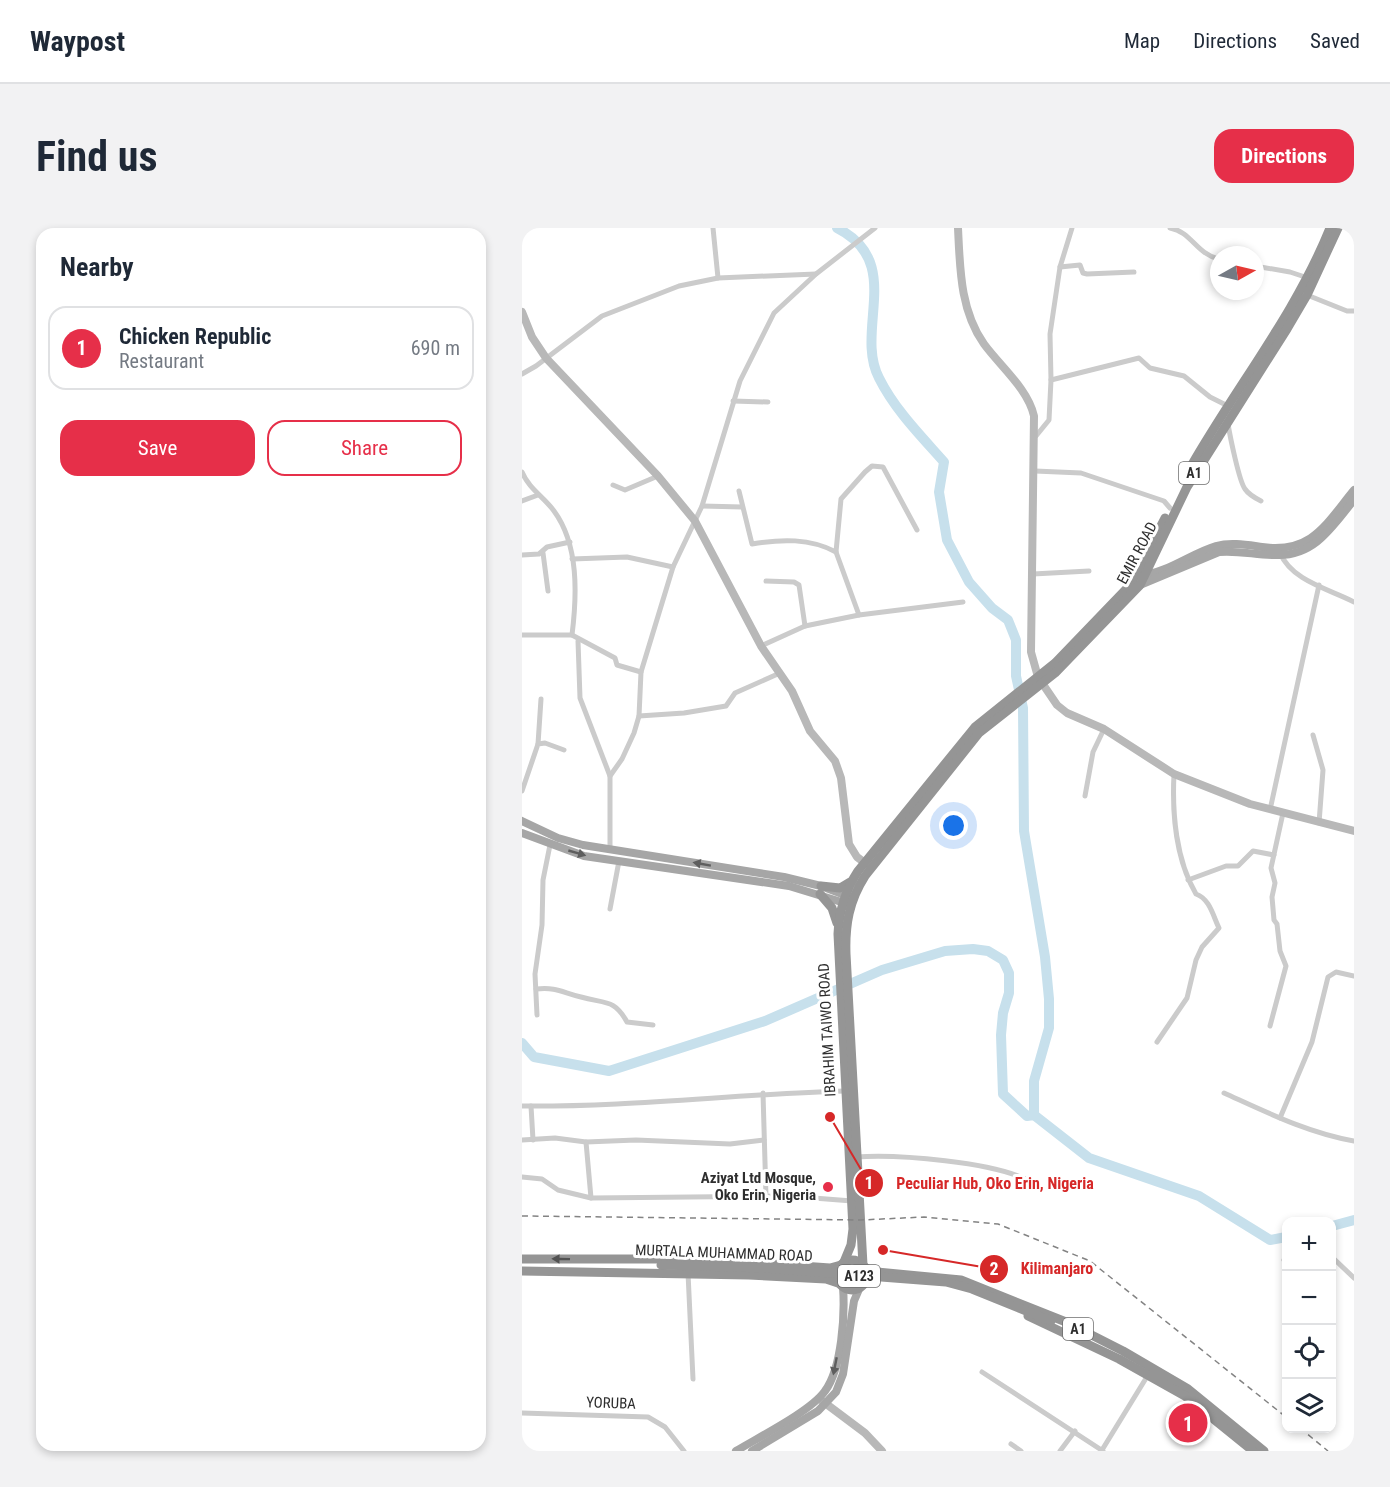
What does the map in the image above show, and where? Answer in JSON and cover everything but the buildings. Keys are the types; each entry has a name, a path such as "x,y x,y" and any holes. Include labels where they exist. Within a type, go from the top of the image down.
{"highway":[{"name":"EMIR ROAD","path":"1142,575 1170,508 1197,456 1281,327 1308,278 1330,228"},
{"name":"EMIR ROAD","path":"848,900 868,866 975,727 1040,681 1113,616 1136,585 1186,487 1307,295 1338,228"},
{"name":"EMIR ROAD","path":"848,900 854,878 868,866"},
{"path":"838,928 832,908 821,890 840,888 854,878"},
{"name":"IBRAHIM TAIWO ROAD","path":"848,900 838,928 842,954 864,1267"},
{"name":"IBRAHIM TAIWO ROAD","path":"842,954 848,900"},
{"name":"IBRAHIM TAIWO ROAD","path":"842,1264 851,1245 852,1201 845,1091 845,994"},
{"name":"MURTALA MUHAMMAD ROAD","path":"522,1258 702,1259 830,1268 842,1264"},
{"name":"MURTALA MUHAMMAD ROAD","path":"599,1260 661,1267"},
{"name":"A1","path":"1253,1451 1185,1396 1148,1375 1121,1355 956,1286 878,1279 853,1290 842,1286 837,1275 842,1264 854,1260 864,1267 961,1280 1066,1322 1204,1400 1264,1451"},
{"name":"MURTALA MUHAMMAD ROAD","path":"599,1272 624,1268 661,1267 764,1271 945,1286 985,1297 1121,1355"},
{"name":"A1","path":"862,1285 864,1267"},
{"name":"MURTALA MUHAMMAD ROAD","path":"522,1271 688,1273 826,1279 842,1286"}],"main road":[{"path":"1142,575 1216,546 1244,544 1280,552 1296,547 1311,539 1354,490"},
{"path":"1136,585 1219,552 1280,552 1315,545 1354,500"},
{"path":"522,821 569,842 784,877 848,900"},
{"path":"522,833 584,856 821,890"},
{"path":"752,1451 822,1402 841,1383 854,1301 862,1285"},
{"path":"736,1451 822,1402 836,1366 843,1320 842,1286"}],"street":[{"path":"712,228 718,278"},
{"path":"610,776 625,753 639,716 641,672 673,567 702,506 733,401 759,338 774,313 816,274 875,228"},
{"path":"958,228 961,278 972,322 983,342 1027,398 1034,416 1036,436 1031,652 1040,681 1057,705 1067,713 1104,729 1174,774 1270,810 1354,831"},
{"path":"1036,436 1049,420 1050,334 1060,267 1071,228"},
{"path":"1170,228 1187,235 1195,247 1210,254"},
{"path":"1060,267 1080,265 1083,273 1087,274 1134,272"},
{"path":"1264,268 1290,272 1308,278"},
{"path":"522,374 602,316 679,286 718,278 816,274"},
{"path":"1307,295 1347,311 1354,311"},
{"path":"522,312 532,337 546,358 658,476 695,521 761,646 780,674 810,731 836,761 841,778 849,844 868,866"},
{"path":"1051,380 1139,358 1145,360 1150,368 1184,376 1210,397 1228,406"},
{"path":"733,401 768,402"},
{"path":"1228,419 1232,449 1241,481 1251,496 1261,501"},
{"path":"859,615 836,552 843,495 872,466 883,467 917,530"},
{"path":"1035,471 1081,472 1164,501 1170,508"},
{"path":"522,472 538,495 554,510 570,542 575,598 572,636"},
{"path":"613,485 625,490 658,476"},
{"path":"739,491 752,544 797,540 822,544 836,552"},
{"path":"522,501 538,495"},
{"path":"702,506 742,507"},
{"path":"548,591 543,553 547,547 570,542"},
{"path":"1280,552 1294,572 1354,602"},
{"path":"522,555 543,553"},
{"path":"573,559 627,557 673,567"},
{"path":"1033,574 1089,571"},
{"path":"766,581 794,582 799,585 805,627"},
{"path":"1270,810 1319,585"},
{"path":"761,646 805,627 859,615 963,602"},
{"path":"522,634 572,636 615,658 617,665 641,672"},
{"path":"578,641 580,698 610,776 610,849"},
{"path":"639,716 684,713 726,706 735,693 780,674"},
{"path":"522,791 538,744 541,699"},
{"path":"1085,796 1094,752 1104,729"},
{"path":"1313,735 1323,770 1318,823"},
{"path":"538,744 545,743 564,750"},
{"path":"1157,1042 1187,998 1196,960 1203,947 1219,928 1203,897 1196,894 1188,880 1174,807 1174,774"},
{"path":"1270,1026 1286,966 1280,951 1277,924 1274,920 1272,897 1275,883 1271,868 1283,813"},
{"path":"537,1015 536,989 543,880 550,845"},
{"path":"1188,880 1226,866 1238,866 1253,851 1274,855"},
{"path":"610,909 618,861"},
{"path":"1280,1118 1312,1042 1328,977 1336,972 1354,976"},
{"path":"536,989 557,987 580,998 603,1000 620,1010 627,1022 653,1025"},
{"path":"522,1106 710,1099 763,1093 845,1091"},
{"path":"763,1093 766,1197"},
{"path":"1224,1093 1280,1118 1334,1138 1354,1142"},
{"path":"531,1106 533,1140"},
{"path":"522,1140 555,1137 586,1142 636,1140 730,1144 764,1140"},
{"path":"586,1142 591,1198"},
{"path":"856,1157 939,1161 1015,1173 1029,1181"},
{"path":"522,1177 542,1179 558,1190 591,1198 766,1197 852,1201"},
{"path":"1336,1261 1354,1278"},
{"path":"688,1273 693,1379"},
{"path":"982,1372 1103,1450 1148,1375"},
{"path":"822,1402 865,1433 882,1451"},
{"name":"YORUBA","path":"522,1413 648,1417 665,1427 684,1451"},
{"path":"1060,1451 1075,1431"},
{"path":"1011,1444 1021,1451"}],"waterway":[{"path":"837,228 857,242 869,259 874,278 871,339 873,359 879,378 901,412 944,462 939,492 947,540 969,582 992,608 1008,620 1016,640 1016,676 1023,708 1024,831 1045,957 1049,999 1049,1028 1034,1081 1034,1115"},
{"path":"522,1043 534,1057 609,1071 765,1021 882,970 945,951 973,949 988,951 1003,960 1009,973 1009,993 1003,1013 1001,1035 1003,1094 1027,1116 1034,1115 1089,1158 1199,1196 1270,1240 1282,1238"},
{"path":"1336,1225 1354,1220"}],"railway":[{"path":"522,1216 861,1220 924,1217 998,1224 1090,1261 1282,1414"},
{"path":"1306,1433 1328,1451"}],"place":[{"name":"Peculiar Hub, Oko Erin, Nigeria","path":"830,1117"},
{"name":"Aziyat Ltd Mosque, Oko Erin, Nigeria","path":"828,1187"},
{"name":"Kilimanjaro","path":"883,1250"},
{"name":"Chicken Republic","path":"1188,1423"}]}
